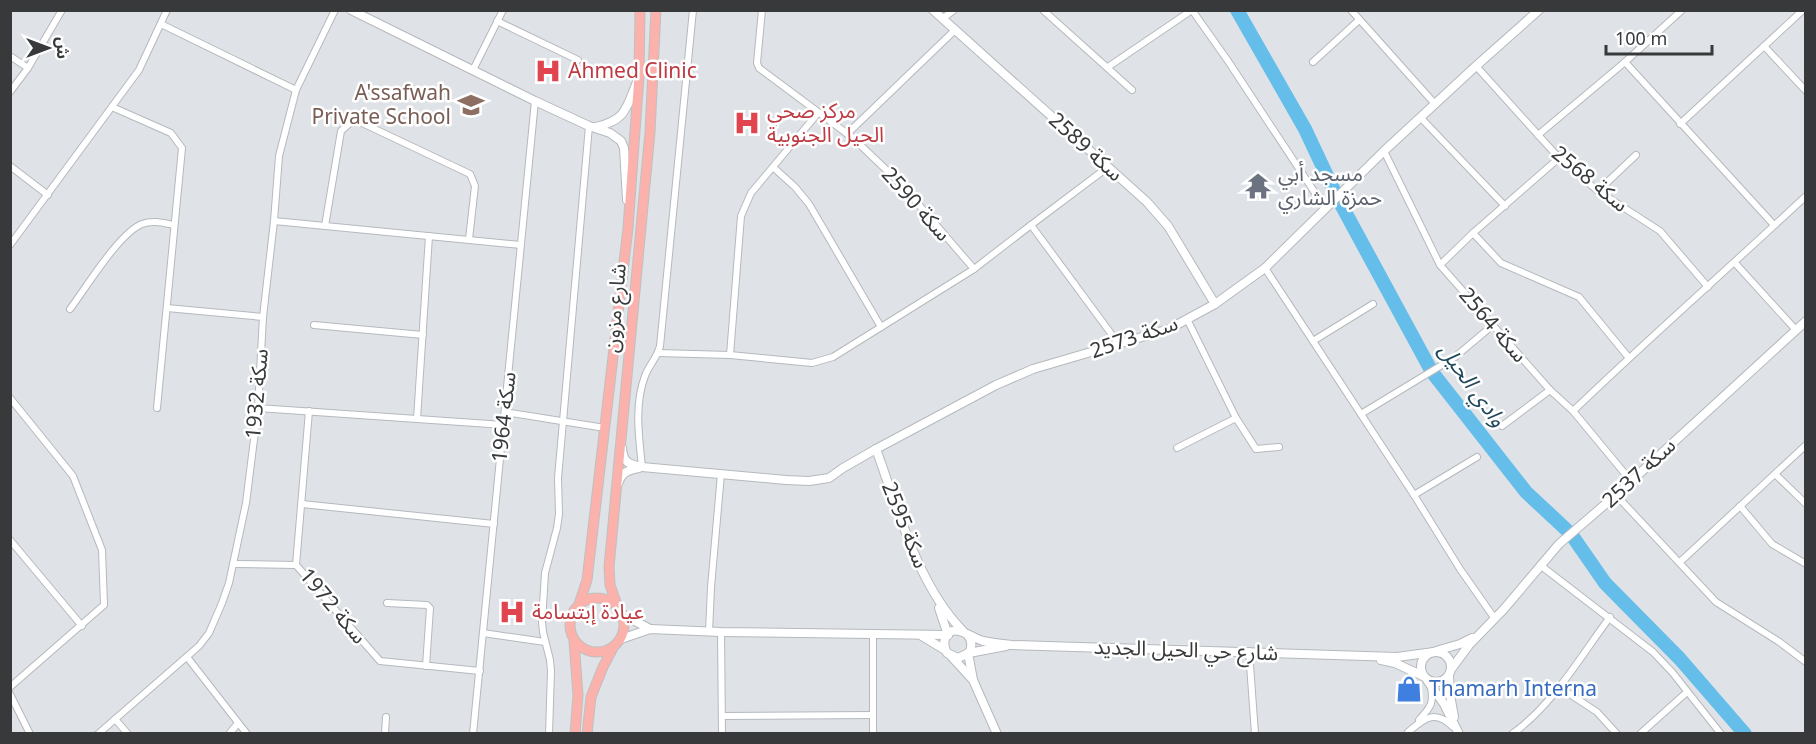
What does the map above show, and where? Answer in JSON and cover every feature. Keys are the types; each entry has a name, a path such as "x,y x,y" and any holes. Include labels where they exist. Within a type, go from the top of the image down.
{"main road":[{"name":"شارع مزون","path":"579,604 587,580 628,228 639,76 640,10"},
{"name":"شارع مزون","path":"620,611 610,585 609,567 650,132 656,10"},
{"path":"574,641 588,652 597,653 613,647 621,639 624,631 620,611 612,602 595,598 579,604 570,618 578,695 575,734"},
{"path":"587,734 591,697 613,647"}],"street":[{"path":"10,92 28,68 62,10"},
{"path":"10,245 139,70 167,10"},
{"name":"سكة 1932","path":"98,734 199,646 217,619 229,583 246,503 258,408 263,317 279,156 296,90 335,10"},
{"path":"351,10 535,101 615,136 624,148 628,228"},
{"path":"473,70 503,10"},
{"path":"642,467 639,401 645,374 660,346 693,10"},
{"name":"سكة 2590","path":"762,10 757,63 759,68 847,134 900,183 974,269"},
{"name":"سكة 2589","path":"933,10 1147,202 1168,226 1215,304"},
{"path":"942,19 954,10"},
{"path":"1043,10 1132,90"},
{"path":"1108,67 1192,10 1325,208"},
{"path":"1313,62 1361,10"},
{"name":"سكة 2573","path":"642,467 809,481 829,478 876,449 996,385 1034,369 1169,329 1215,304 1264,268 1420,117 1539,10"},
{"path":"1538,135 1625,62 1682,10"},
{"path":"1680,124 1803,10"},
{"path":"1355,15 1435,104"},
{"path":"497,21 579,60"},
{"path":"161,24 296,90"},
{"path":"847,134 955,30"},
{"path":"1764,46 1806,91"},
{"path":"10,56 28,68"},
{"path":"1625,62 1774,225"},
{"name":"سكة 2568","path":"1476,66 1559,158 1598,191 1660,231 1708,287"},
{"path":"591,127 608,124 626,110 639,76"},
{"name":"سكة 1964","path":"473,734 535,101"},
{"path":"112,107 171,133 182,148 157,408"},
{"path":"730,355 741,216 751,193 818,113"},
{"path":"1420,117 1505,206"},
{"path":"325,226 341,131 350,123 360,122 470,174 475,186 469,240"},
{"path":"549,734 551,671 542,622 544,582 559,514 558,478 591,127"},
{"name":"سكة 2564","path":"1384,151 1440,265 1550,390 1573,411 1630,481"},
{"path":"1598,191 1636,155"},
{"path":"1440,265 1559,158"},
{"path":"10,166 48,195"},
{"path":"658,353 730,355 812,363 833,357 974,269 1108,167"},
{"path":"774,168 795,187 809,204 881,327"},
{"path":"1573,411 1806,196"},
{"path":"70,309 121,240 140,225 152,221 174,225"},
{"path":"274,221 521,244"},
{"path":"1030,225 1118,344"},
{"path":"1473,233 1501,263 1579,297 1629,358"},
{"path":"417,419 429,236"},
{"path":"1736,262 1796,330"},
{"path":"1264,268 1495,619"},
{"path":"1313,341 1373,304"},
{"path":"166,308 263,317"},
{"path":"1187,319 1236,418 1256,449 1279,447"},
{"name":"سكة 2537","path":"1450,671 1464,651 1495,619 1559,544 1616,495 1806,321"},
{"path":"314,325 423,335"},
{"path":"1360,414 1455,357 1492,325"},
{"path":"1503,426 1550,390"},
{"path":"10,398 73,476 102,550 104,606 10,687"},
{"path":"258,408 504,425"},
{"name":"سكة 1972","path":"309,411 296,565 380,661 480,671"},
{"path":"505,412 605,428"},
{"path":"1177,448 1236,418"},
{"path":"621,432 622,456 629,464 642,467"},
{"path":"1680,562 1806,445"},
{"name":"سكة 2595","path":"876,449 914,551 937,599 948,635"},
{"path":"1414,495 1477,457"},
{"path":"616,491 620,475 642,467"},
{"path":"709,632 721,474"},
{"path":"1775,474 1806,504"},
{"path":"1616,495 1716,602 1778,641 1806,662"},
{"path":"302,504 494,524"},
{"path":"1740,506 1772,544 1806,564"},
{"path":"10,540 82,626"},
{"path":"233,564 296,565"},
{"path":"1540,565 1653,652 1672,672 1721,734"},
{"name":"سكة 2595","path":"937,599 965,633"},
{"path":"387,603 427,604 430,608 426,666"},
{"path":"620,611 650,629"},
{"path":"1512,734 1529,722 1559,687 1610,617"},
{"path":"930,634 941,627 943,619"},
{"path":"621,639 650,629 709,632 948,635 955,631 965,633 972,645 962,658 948,653 944,644 948,635"},
{"path":"721,632 722,734"},
{"path":"483,633 544,642"},
{"path":"873,633 873,734"},
{"name":"شارع حي الحيل الجديد","path":"965,633 982,641 1012,645 1360,656"},
{"path":"916,634 928,638 948,653 973,680"},
{"path":"1458,733 1449,713 1424,676 1421,667 1423,659 1430,653 1460,644 1480,634"},
{"name":"شارع حي الحيل الجديد","path":"968,653 1012,645"},
{"path":"971,666 975,657 984,651"},
{"path":"1250,651 1255,734"},
{"path":"1360,656 1396,657 1434,652 1447,656 1451,663 1452,705 1458,733"},
{"path":"968,653 973,680 997,734"},
{"path":"1360,656 1395,663 1433,682 1442,681 1450,671"},
{"path":"187,657 247,734"},
{"path":"1407,733 1432,705 1431,686"},
{"path":"1559,687 1598,712 1617,734"},
{"path":"1640,734 1687,692"},
{"path":"10,694 30,734"},
{"path":"722,716 873,715"},
{"path":"385,734 386,717"},
{"path":"1407,733 1422,720 1435,717 1444,719 1458,733"},
{"path":"115,719 128,734"},
{"path":"229,734 238,723"}],"waterway":[{"name":"وادي الحيل","path":"1237,10 1305,129 1337,197 1432,372 1526,492 1571,534 1605,583 1680,659 1745,734"}],"place":[{"name":"Ahmed Clinic","path":"548,71"},
{"name":"A'ssafwah Private School","path":"471,105"},
{"name":"مركز صحي الحيل الجنوبية","path":"747,123"},
{"name":"مسجد أبي حمزة الشاري","path":"1258,186"},
{"name":"عيادة إبتسامة","path":"512,612"},
{"name":"Thamarh Interna","path":"1409,689"}]}
